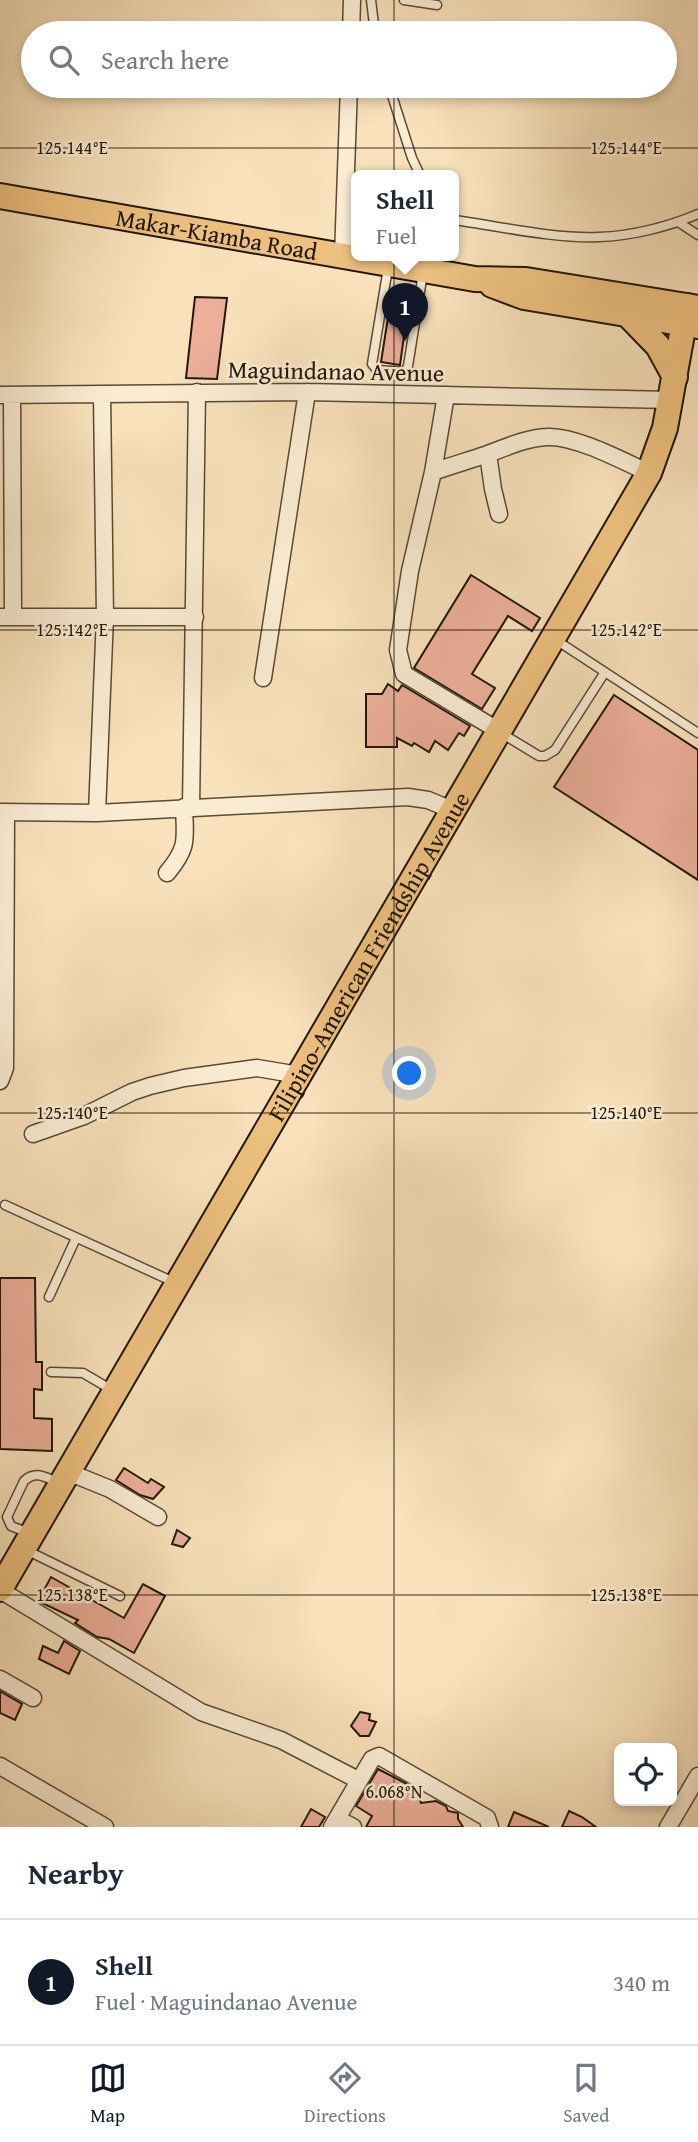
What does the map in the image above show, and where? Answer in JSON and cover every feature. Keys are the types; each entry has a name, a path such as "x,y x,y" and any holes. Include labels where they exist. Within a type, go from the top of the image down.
{"main road":[{"name":"Makar-Kiamba Road","path":"0,196 351,257"},
{"name":"Makar-Kiamba Road","path":"394,261 424,270 475,279 526,280 692,316"},
{"name":"Makar-Kiamba Road","path":"475,279 524,297 628,315 692,316"},
{"path":"628,315 658,346 680,375"},
{"name":"Filipino-American Friendship Avenue","path":"0,1590 649,472 662,439 680,375 692,316"}],"street":[{"path":"351,21 352,0"},
{"path":"343,256 349,98"},
{"name":"Maguindanao Avenue","path":"6,395 307,392 446,395 680,375"},
{"path":"167,873 180,858 185,844 195,617 197,392"},
{"path":"263,678 307,392"},
{"path":"6,395 6,617 195,617"},
{"path":"97,813 104,616 102,395"},
{"path":"446,395 433,472 410,571 398,650 400,665 404,674 499,731"},
{"path":"433,472 488,454 509,444 548,436 586,446 649,472"},
{"path":"488,454 499,513"},
{"path":"0,1081 5,1068 3,812 97,813 408,797 428,800 452,810"},
{"path":"33,1133 84,1116 150,1086 196,1076 257,1068 299,1075"},
{"path":"65,1477 110,1489 158,1517"},
{"path":"0,1590 201,1712 281,1740 358,1780"},
{"path":"0,1679 33,1698"},
{"path":"353,1827 335,1823 358,1780 372,1759 379,1756 487,1818 490,1827"},
{"path":"0,1766 105,1827"},
{"path":"668,1827 698,1776"}],"lane":[{"path":"371,0 374,21"},
{"path":"404,0 437,5"},
{"path":"393,98 417,170"},
{"path":"459,221 554,234 598,237 678,222 698,214"},
{"path":"678,222 698,234"},
{"path":"391,261 372,360 374,367 380,370 402,373 407,370 424,270"},
{"path":"553,638 698,733"},
{"path":"499,731 539,756 551,754 605,672"},
{"path":"5,1205 178,1285"},
{"path":"49,1297 76,1238"},
{"path":"51,1372 83,1373 114,1392"},
{"path":"65,1477 29,1476 7,1517 10,1526 27,1542 120,1596"}],"building":[{"path":"195,297 227,298 217,379 186,378"},
{"path":"389,311 407,314 400,365 381,362"},
{"path":"471,575 540,618 532,631 508,616 472,674 495,688 482,709 414,668"},
{"path":"388,684 398,691 402,685 470,726 464,736 459,733 448,750 435,741 429,752 414,743 412,746 397,738 397,747 366,747 366,694 382,694"},
{"path":"614,695 698,750 698,880 554,787"},
{"path":"0,1278 35,1278 36,1362 42,1362 42,1390 34,1389 34,1418 52,1419 52,1451 0,1449"},
{"path":"124,1468 148,1483 151,1479 164,1487 153,1499 140,1495 116,1480"},
{"path":"177,1530 190,1538 183,1547 172,1544"},
{"path":"51,1577 124,1618 143,1584 165,1596 134,1653 109,1639 97,1637 75,1623 78,1620 38,1601"},
{"path":"64,1641 80,1651 69,1674 39,1659 43,1646 58,1653"},
{"path":"0,1691 22,1704 15,1720 0,1713"},
{"path":"360,1712 370,1714 369,1720 376,1722 369,1736 360,1736 351,1726"},
{"path":"378,1769 411,1786 414,1796 419,1797 421,1803 436,1801 446,1806 448,1811 458,1813 463,1827 366,1827 372,1816 356,1806"},
{"path":"311,1809 325,1817 319,1827 301,1827"},
{"path":"569,1811 582,1817 596,1827 562,1827"},
{"path":"514,1812 549,1827 508,1827"}],"place":[{"name":"Shell","path":"405,341"}]}
